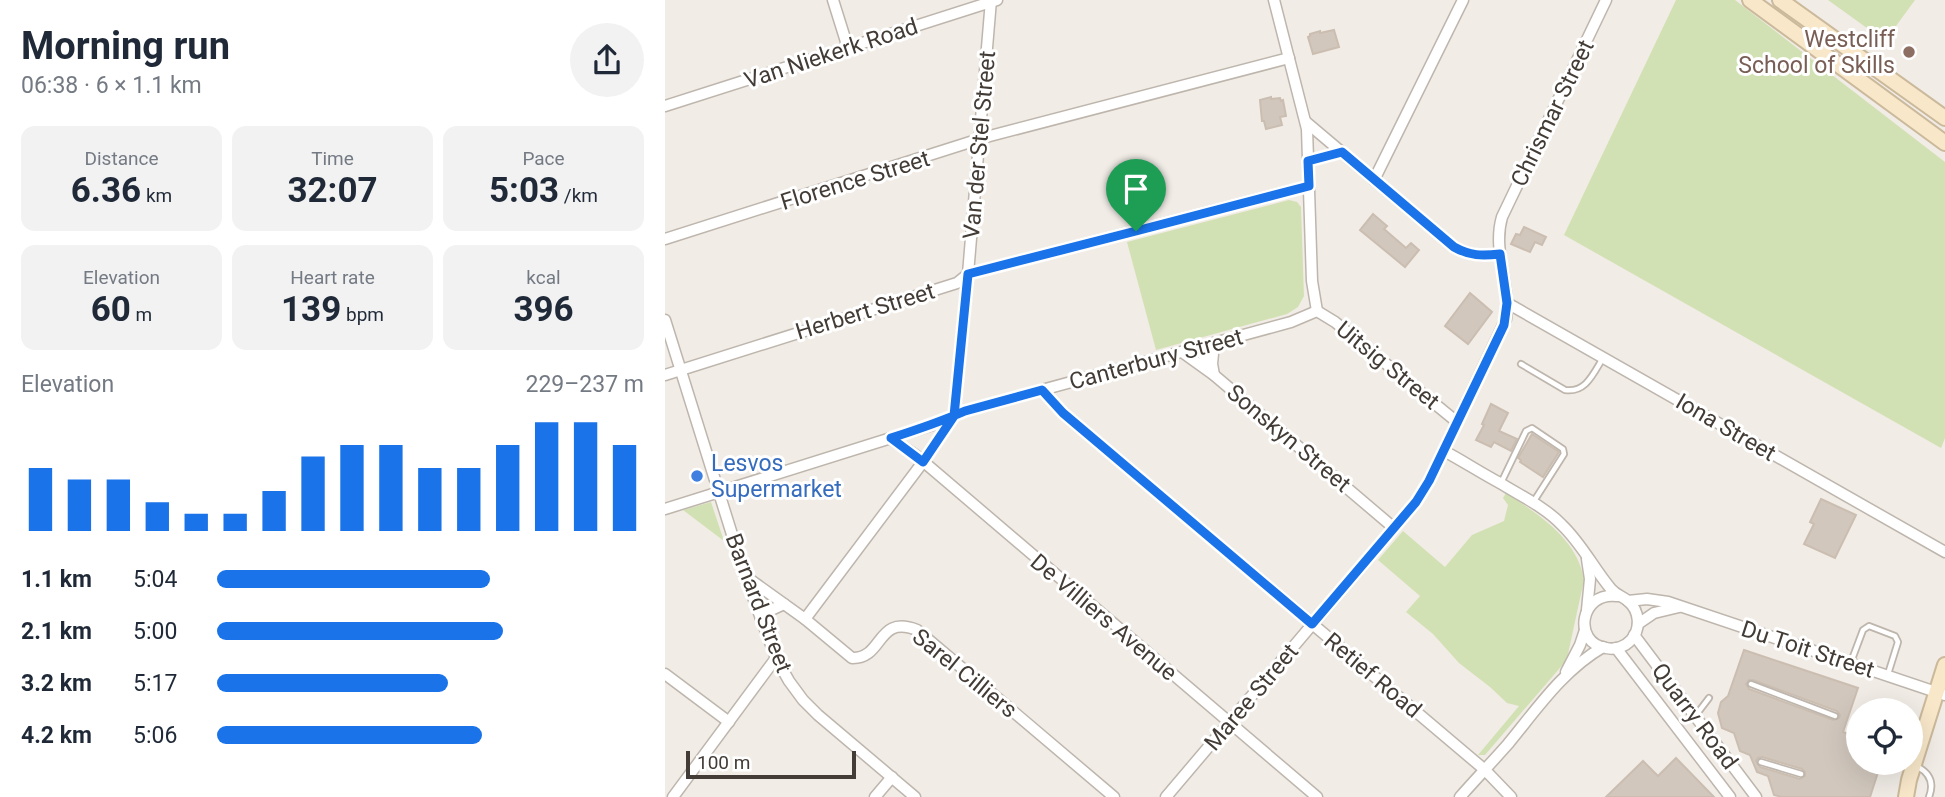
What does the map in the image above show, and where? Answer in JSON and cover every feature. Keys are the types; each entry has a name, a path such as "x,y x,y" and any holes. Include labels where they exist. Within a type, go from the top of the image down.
{"main road":[{"path":"1750,0 1945,143"},
{"path":"1780,0 1945,118"},
{"path":"1923,741 1941,693 1945,665"},
{"path":"1906,797 1911,775"},
{"path":"1900,797 1909,780"}],"street":[{"path":"833,0 848,48"},
{"path":"1274,0 1305,122 1312,281 1317,311"},
{"path":"1374,180 1463,0"},
{"name":"Chrismar Street","path":"1500,227 1606,0"},
{"name":"Van Niekerk Road","path":"665,106 993,1"},
{"name":"Van der Stel Street","path":"805,619 923,462 954,416 993,1"},
{"name":"Florence Street","path":"665,239 978,140 1289,58"},
{"path":"1305,122 1454,247 1470,255 1500,254"},
{"path":"1308,161 1342,152"},
{"name":"Herbert Street","path":"665,374 957,283 968,274 1309,186"},
{"name":"Maree Street","path":"1166,797 1416,502 1429,481 1504,325 1507,303 1500,254 1500,227"},
{"name":"Iona Street","path":"1507,303 1945,552"},
{"name":"Canterbury Street","path":"665,509 942,422 965,411 1291,323 1317,311"},
{"name":"Uitsig Street","path":"1317,311 1335,322 1457,422"},
{"name":"Barnard Street","path":"665,320 745,576 776,659 810,708 915,797"},
{"path":"1214,344 1214,375"},
{"path":"1201,347 1214,375"},
{"name":"Sonskyn Street","path":"1182,352 1214,375 1394,528"},
{"name":"Retief Road","path":"1042,390 1063,413 1485,770 1511,797"},
{"name":"De Villiers Avenue","path":"891,438 923,462 1317,797"},
{"path":"1444,451 1533,503 1563,526 1617,596"},
{"path":"1585,553 1590,579 1585,629 1590,639 1602,648"},
{"name":"Sarel Cilliers","path":"745,576 805,619 852,658 868,654 888,631 896,626 906,625 917,630 1114,797"},
{"path":"1586,611 1598,598 1617,596 1628,601 1636,612 1636,630"},
{"name":"Du Toit Street","path":"1628,601 1661,601 1941,693"},
{"path":"761,619 771,610 785,604"},
{"path":"1460,797 1559,684 1585,659 1602,648 1616,648 1628,642 1654,613 1679,607"},
{"path":"1559,684 1577,652 1585,629"},
{"name":"Quarry Road","path":"1636,630 1756,797"},
{"name":"Quarry Road","path":"1616,648 1730,797"},
{"path":"673,797 776,659"},
{"path":"665,674 729,722"},
{"path":"875,797 892,777"}],"lane":[{"path":"1521,364 1568,391 1579,389 1588,383 1604,358"},
{"path":"1500,484 1526,431 1532,428 1563,449 1564,454 1533,503"},
{"path":"1851,663 1863,630 1869,626 1897,638 1888,675"},
{"path":"1751,684 1835,716"},
{"path":"1696,716 1709,698"},
{"path":"1761,762 1801,774"},
{"path":"1923,770 1930,778 1933,788 1929,797"}],"green space":[{"path":"1676,0 1735,0 1945,162 1945,438 1941,448 1564,235"},
{"path":"1828,0 1915,0 1885,41"},
{"path":"1289,200 1297,202 1301,207 1304,296 1298,307 1287,314 1156,350 1127,242"},
{"path":"1506,493 1543,519 1565,540 1574,552 1584,580 1565,662 1485,755 1478,755 1519,706 1507,703 1459,663 1433,634 1406,612 1420,596 1378,560 1403,531 1445,567 1472,535 1504,521 1508,505 1503,498"},
{"path":"711,502 724,541 683,510"}],"building":[{"path":"1334,30 1339,47 1313,54 1308,37 1310,34"},
{"path":"1271,97 1283,100 1286,116 1280,117 1282,125 1266,129 1262,121 1260,100"},
{"path":"1373,214 1387,226 1384,229 1406,248 1411,243 1419,250 1405,267 1360,230"},
{"path":"1524,227 1546,237 1542,245 1535,242 1530,252 1511,244 1516,234 1520,235"},
{"path":"1470,293 1492,312 1468,344 1445,326"},
{"path":"1491,404 1508,413 1499,431 1517,439 1511,451 1494,442 1491,447 1476,440"},
{"path":"1532,434 1559,452 1543,477 1518,458"},
{"path":"1821,499 1856,515 1835,558 1804,544 1814,524 1810,522"},
{"path":"1744,650 1858,688 1855,698 1846,698 1846,723 1843,732 1846,733 1846,775 1877,775 1870,797 1774,795 1768,776 1757,772 1750,755 1740,751 1734,733 1722,728 1718,713 1721,702 1728,696","holes":["1753,680 1837,711 1839,718 1833,720 1749,689 1746,684","1762,757 1802,769 1805,776 1800,779 1760,767 1756,761"]},
{"path":"1676,758 1714,797 1606,797 1643,761 1658,776"}],"place":[{"name":"Westcliff School of Skills","path":"1909,52"},
{"name":"Lesvos Supermarket","path":"697,476"}],"route":[{"path":"1136,231 968,274 954,416 923,462 891,438 942,422 954,416 965,411 1042,390 1063,413 1312,624 1416,502 1429,481 1504,325 1507,303 1500,254 1470,255 1454,247 1342,152 1308,161 1309,186 1136,231"}]}
